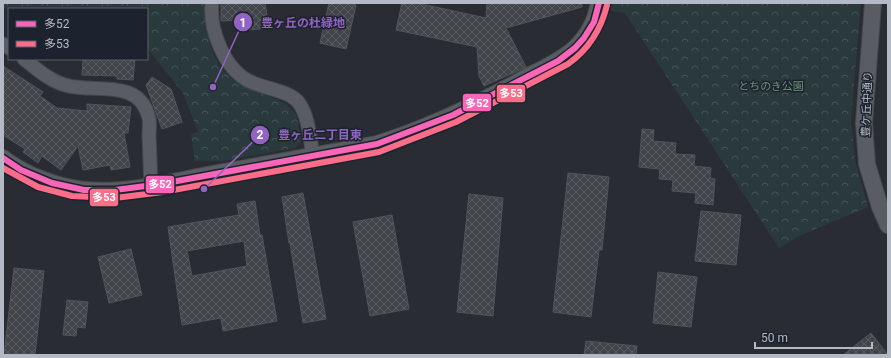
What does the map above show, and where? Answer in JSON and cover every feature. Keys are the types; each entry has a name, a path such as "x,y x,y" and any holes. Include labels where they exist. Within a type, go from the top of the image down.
{"street":[{"path":"212,3 211,13 220,46 230,66 247,80 289,95 299,102 306,116 313,156"},
{"path":"3,158 30,174 54,184 82,190 108,191 151,186 377,144 413,133 487,99 562,58 575,48 587,35 593,24 599,3"},
{"name":"豊ケ丘中通り","path":"873,3 864,123 867,164 880,207 888,225"},
{"path":"25,60 50,78 63,85 77,88 117,90 133,93 141,100 149,118 151,186"}],"green space":[{"path":"3,3 205,3 211,49 220,67 234,81 285,103 296,114 302,141 295,148 222,161 195,161 191,134 198,132 183,93 148,49 148,8 3,8"},
{"name":"とちのき公園","path":"607,3 861,3 851,121 855,160 868,207 799,236 779,248 625,13 607,10"}],"building":[{"path":"221,3 265,3 269,28 249,30 247,20 221,21"},
{"path":"329,3 347,3 356,5 346,49 320,43"},
{"path":"402,3 417,3 486,18 487,3 582,3 582,7 506,28 526,67 484,86 479,76 477,47 396,30"},
{"path":"83,60 135,60 133,80 117,79 117,76 82,75"},
{"path":"3,66 43,92 40,96 57,108 87,111 87,104 131,107 128,133 124,133 130,167 111,170 110,165 83,170 78,146 61,170 42,156 38,163 23,152 25,149 3,135"},
{"path":"152,77 171,89 182,122 162,129 146,85"},
{"path":"642,129 654,130 653,141 676,143 675,154 695,155 694,166 711,168 710,178 715,179 713,205 695,203 696,193 672,191 673,180 659,179 660,169 639,167"},
{"path":"568,173 609,177 602,250 599,250 591,317 553,312"},
{"path":"303,193 326,319 303,323 282,197"},
{"path":"469,194 503,198 493,316 457,312"},
{"path":"255,201 260,235 262,235 277,321 223,331 221,318 182,325 168,227 239,215 237,204","holes":["244,241 247,266 192,276 187,251"]},
{"path":"701,211 741,215 736,265 695,261"},
{"path":"392,215 409,309 370,316 353,222"},
{"path":"131,249 142,295 109,303 98,257"},
{"path":"14,268 44,271 35,355 4,355"},
{"path":"658,272 697,277 691,327 653,323"},
{"path":"67,300 88,302 85,328 77,327 76,336 63,335"},
{"path":"871,333 888,355 843,355"},
{"path":"586,341 637,346 636,355 584,355"}],"transit line":[{"name":"多52","path":"3,158 21,170 52,183 84,190 115,190 161,184 377,144 453,115 558,61 575,48 584,38 594,22 599,3"},
{"name":"多53","path":"3,168 38,187 72,196 115,198 163,192 379,152 456,122 568,64 582,52 598,31 607,5"}],"place":[{"name":"豊ヶ丘の杜緑地","path":"213,87"},
{"name":"豊ヶ丘二丁目東","path":"204,189"}]}
